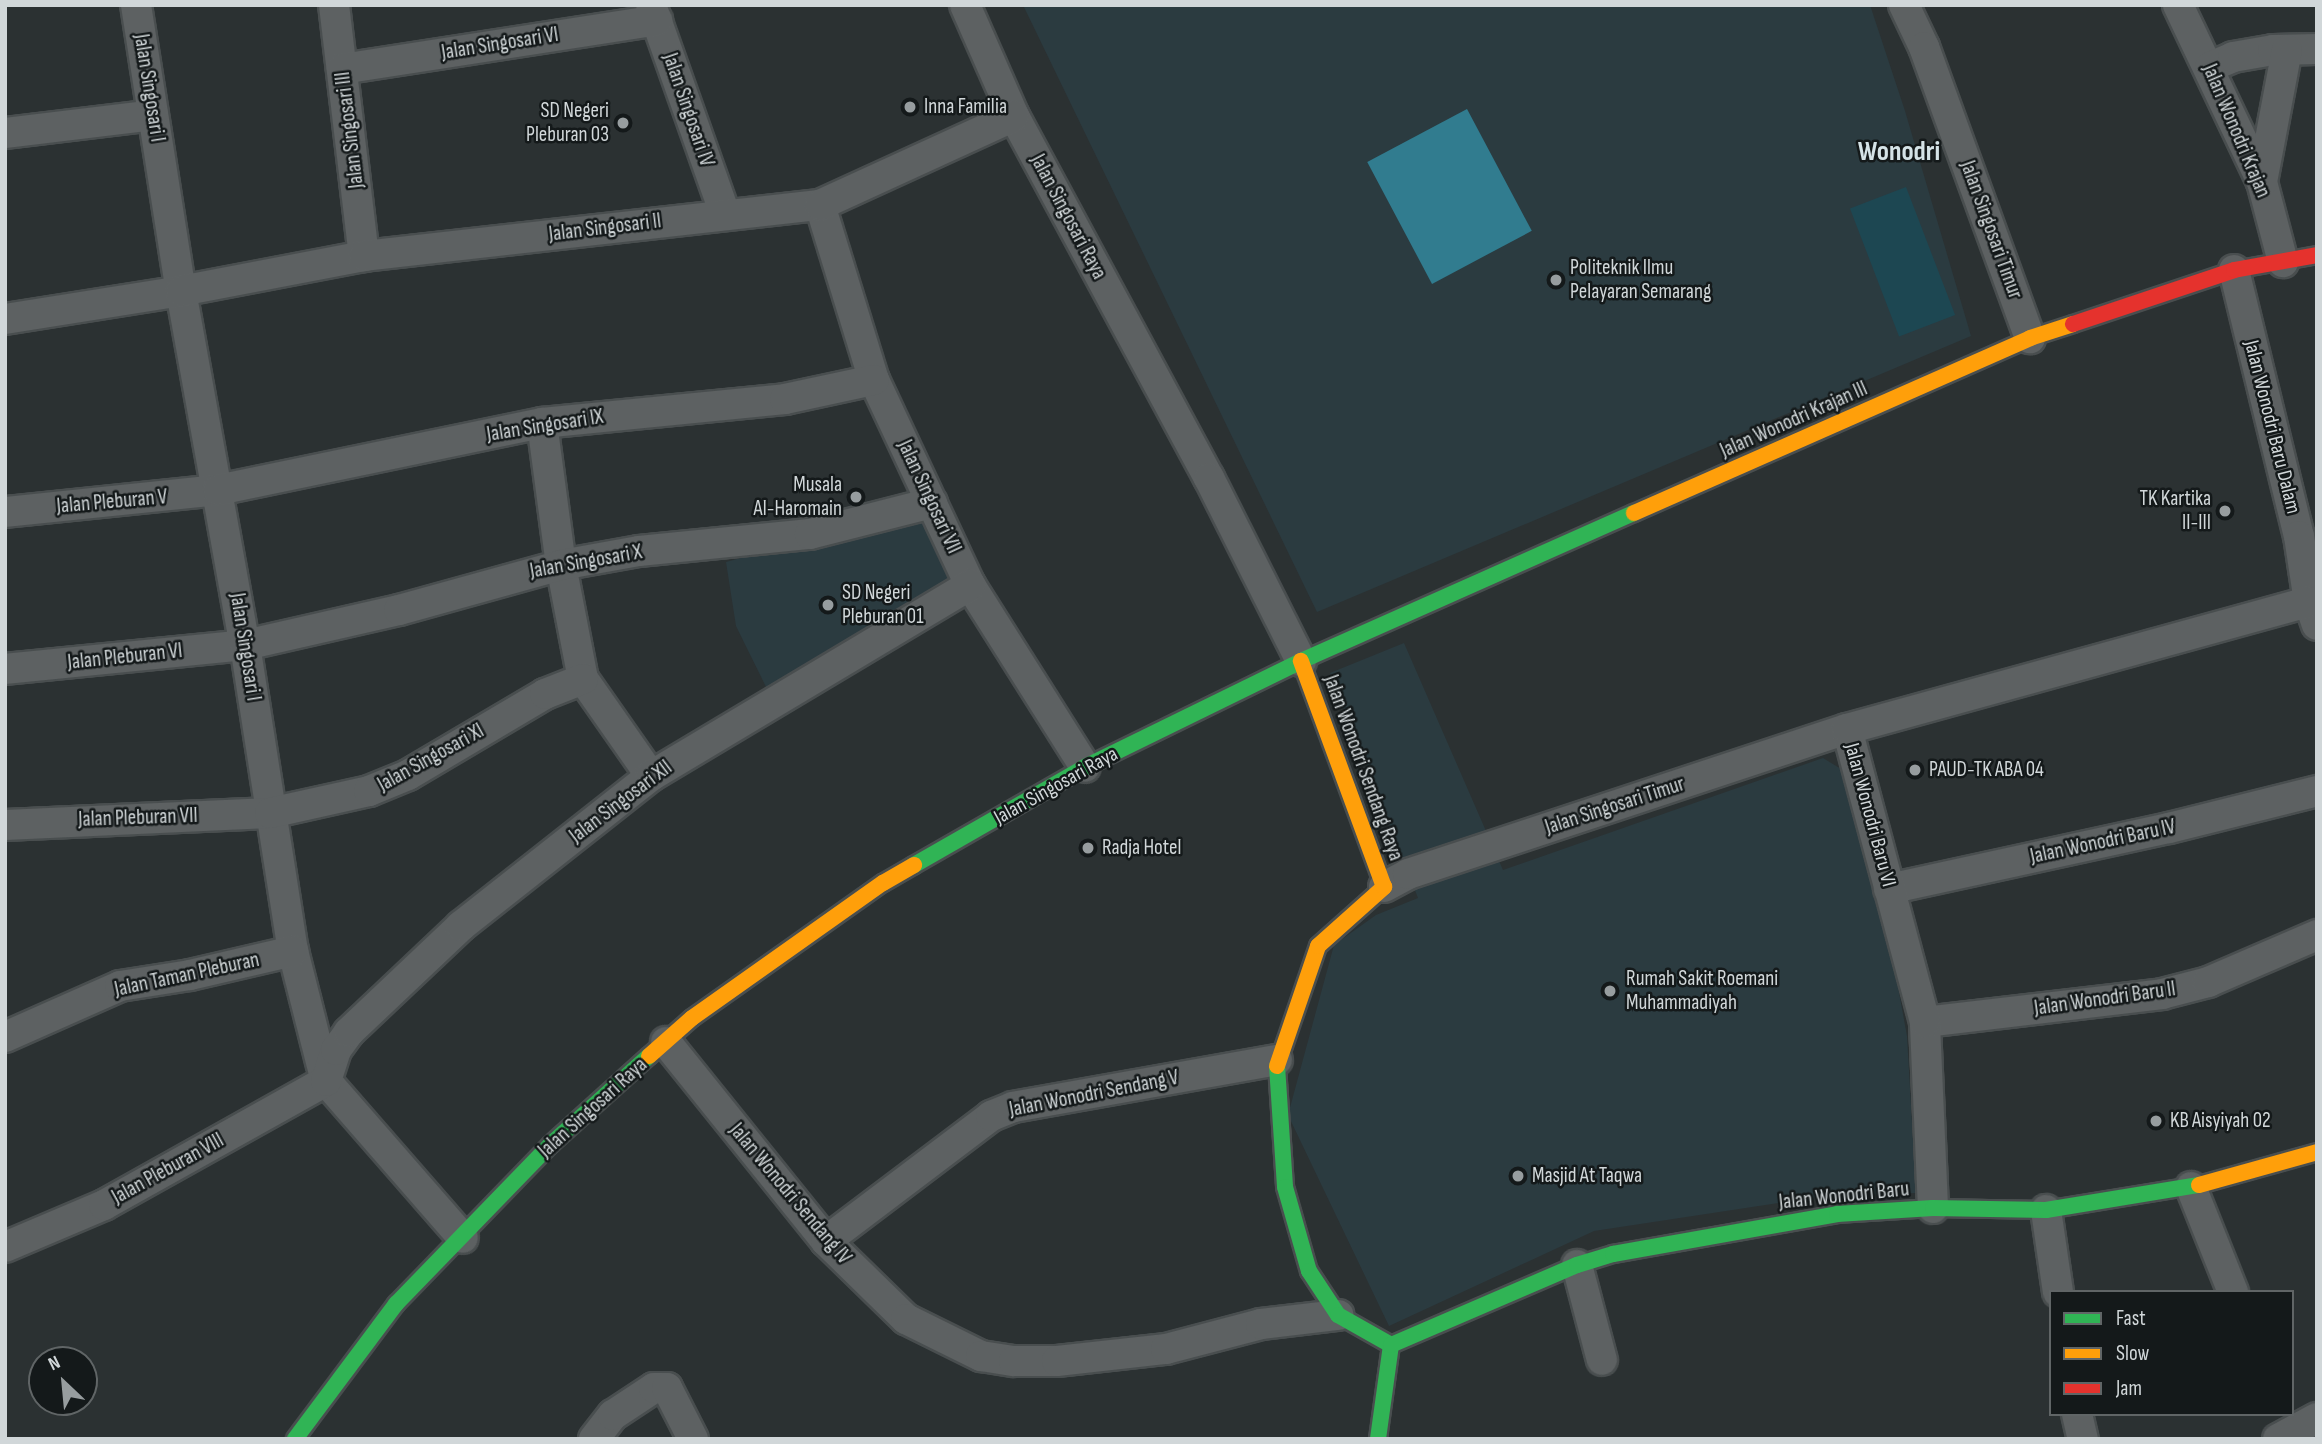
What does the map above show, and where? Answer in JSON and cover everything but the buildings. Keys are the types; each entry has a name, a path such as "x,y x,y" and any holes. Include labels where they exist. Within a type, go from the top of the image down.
{"main road":[{"name":"Jalan Wonodri Krajan III","path":"1301,661 2030,338 2234,270 2317,255"},
{"name":"Jalan Singosari Raya","path":"295,1439 396,1304 463,1238 550,1145 692,1018 883,883 1085,767 1301,661"},
{"name":"Jalan Wonodri Sendang Raya","path":"1301,661 1384,887 1318,946 1277,1060 1286,1187 1309,1271 1338,1315 1391,1345"},
{"name":"Jalan Wonodri Baru","path":"1391,1345 1577,1265 1613,1254 1837,1214 1933,1208 2046,1210 2191,1187 2317,1152"},
{"path":"1378,1439 1391,1345"}],"street":[{"name":"Jalan Singosari I","path":"136,5 181,291 245,645 293,951 326,1082 463,1238"},
{"name":"Jalan Singosari III","path":"334,5 364,256"},
{"name":"Jalan Singosari Raya","path":"965,5 1014,116 1209,478 1301,661"},
{"name":"Jalan Singosari Timur","path":"1904,5 1924,47 2030,338"},
{"name":"Jalan Wonodri Krajan","path":"2178,5 2210,67 2262,182 2283,262"},
{"name":"Jalan Singosari VI","path":"342,69 654,12"},
{"name":"Jalan Singosari IV","path":"654,12 724,214"},
{"path":"2210,67 2233,57 2317,49"},
{"path":"2262,182 2287,50"},
{"path":"5,132 153,115"},
{"name":"Jalan Singosari II","path":"5,319 181,291 364,256 820,205 1014,116"},
{"name":"Jalan Singosari VII","path":"820,205 874,380 970,585 1085,767"},
{"name":"Jalan Wonodri Baru Dalam","path":"2234,270 2308,534 2313,614"},
{"name":"Jalan Singosari IX","path":"218,490 542,424 785,399 874,380"},
{"path":"542,424 561,565 583,679 651,776"},
{"name":"Jalan Pleburan V","path":"5,512 218,490"},
{"name":"Jalan Singosari X","path":"245,645 399,610 561,565 639,551 810,534 932,503"},
{"name":"Jalan Singosari XII","path":"326,1082 336,1050 349,1032 461,926 651,776 970,585"},
{"name":"Jalan Wonodri Baru VI","path":"1933,1208 1925,1022 1847,729 2313,614"},
{"name":"Jalan Pleburan VI","path":"5,670 245,645"},
{"name":"Jalan Singosari XI","path":"270,813 369,791 408,775 545,694 583,679"},
{"name":"Jalan Singosari Timur","path":"1384,887 1408,874 1847,729"},
{"name":"Jalan Wonodri Baru IV","path":"1889,889 2169,828 2317,792"},
{"name":"Jalan Pleburan VII","path":"5,825 270,813"},
{"name":"Jalan Wonodri Baru II","path":"1925,1022 2162,994 2208,982 2317,935"},
{"name":"Jalan Taman Pleburan","path":"5,1037 120,986 190,975 293,951"},
{"name":"Jalan Wonodri Sendang IV","path":"666,1042 826,1241 906,1319 981,1356 1014,1361 1058,1361 1166,1349 1261,1324 1338,1315"},
{"name":"Jalan Wonodri Sendang V","path":"826,1241 977,1126 1002,1112 1277,1060"},
{"name":"Jalan Pleburan VIII","path":"5,1247 104,1205 326,1082"},
{"path":"2191,1187 2232,1290"},
{"path":"2046,1210 2058,1290"},
{"path":"1577,1265 1602,1360"},
{"path":"594,1439 613,1415 654,1388 667,1388 693,1439"},
{"path":"2077,1416 2083,1439"},
{"path":"2285,1431 2317,1419"}],"shaded area":[{"name":"Politeknik Ilmu Pelayaran Semarang","path":"1023,5 1870,5 1905,111 1971,336 1317,612"},
{"path":"1467,109 1532,231 1432,284 1367,162"},
{"path":"1906,187 1955,315 1899,336 1850,209"},
{"name":"SD Negeri Pleburan 01","path":"922,508 961,584 770,695 736,626 726,562"},
{"name":"Rumah Sakit Roemani Muhammadiyah","path":"1404,643 1503,870 1823,758 1846,772 1885,916 1907,1036 1916,1193 1824,1196 1594,1231 1389,1326 1288,1115 1334,945 1376,915 1418,898 1330,673"}],"traffic: fast":[{"path":"914,865 1085,767 1301,661 1634,513"},
{"path":"295,1439 396,1304 550,1145 649,1056"},
{"path":"1277,1066 1285,1187 1309,1271 1338,1315 1391,1345 1378,1439"},
{"path":"1391,1345 1577,1265 1613,1254 1837,1214 1933,1208 2046,1210 2199,1185"}],"traffic: slow":[{"path":"1634,513 2030,338 2073,324"},
{"path":"1277,1066 1318,946 1384,887 1301,661"},
{"path":"649,1056 692,1018 883,883 914,865"},
{"path":"2199,1185 2317,1152"}],"traffic: jam":[{"path":"2073,324 2234,270 2317,255"}],"place":[{"name":"Inna Familia","path":"910,107"},
{"name":"SD Negeri Pleburan 03","path":"623,123"},
{"name":"Politeknik Ilmu Pelayaran Semarang","path":"1556,280"},
{"name":"Musala Al-Haromain","path":"856,497"},
{"name":"TK Kartika II-III","path":"2225,511"},
{"name":"SD Negeri Pleburan 01","path":"828,605"},
{"name":"PAUD-TK ABA 04","path":"1915,770"},
{"name":"Radja Hotel","path":"1088,848"},
{"name":"Rumah Sakit Roemani Muhammadiyah","path":"1610,991"},
{"name":"KB Aisyiyah 02","path":"2156,1121"},
{"name":"Masjid At Taqwa","path":"1518,1176"}],"district":[{"name":"Wonodri","path":"1899,152"}]}
